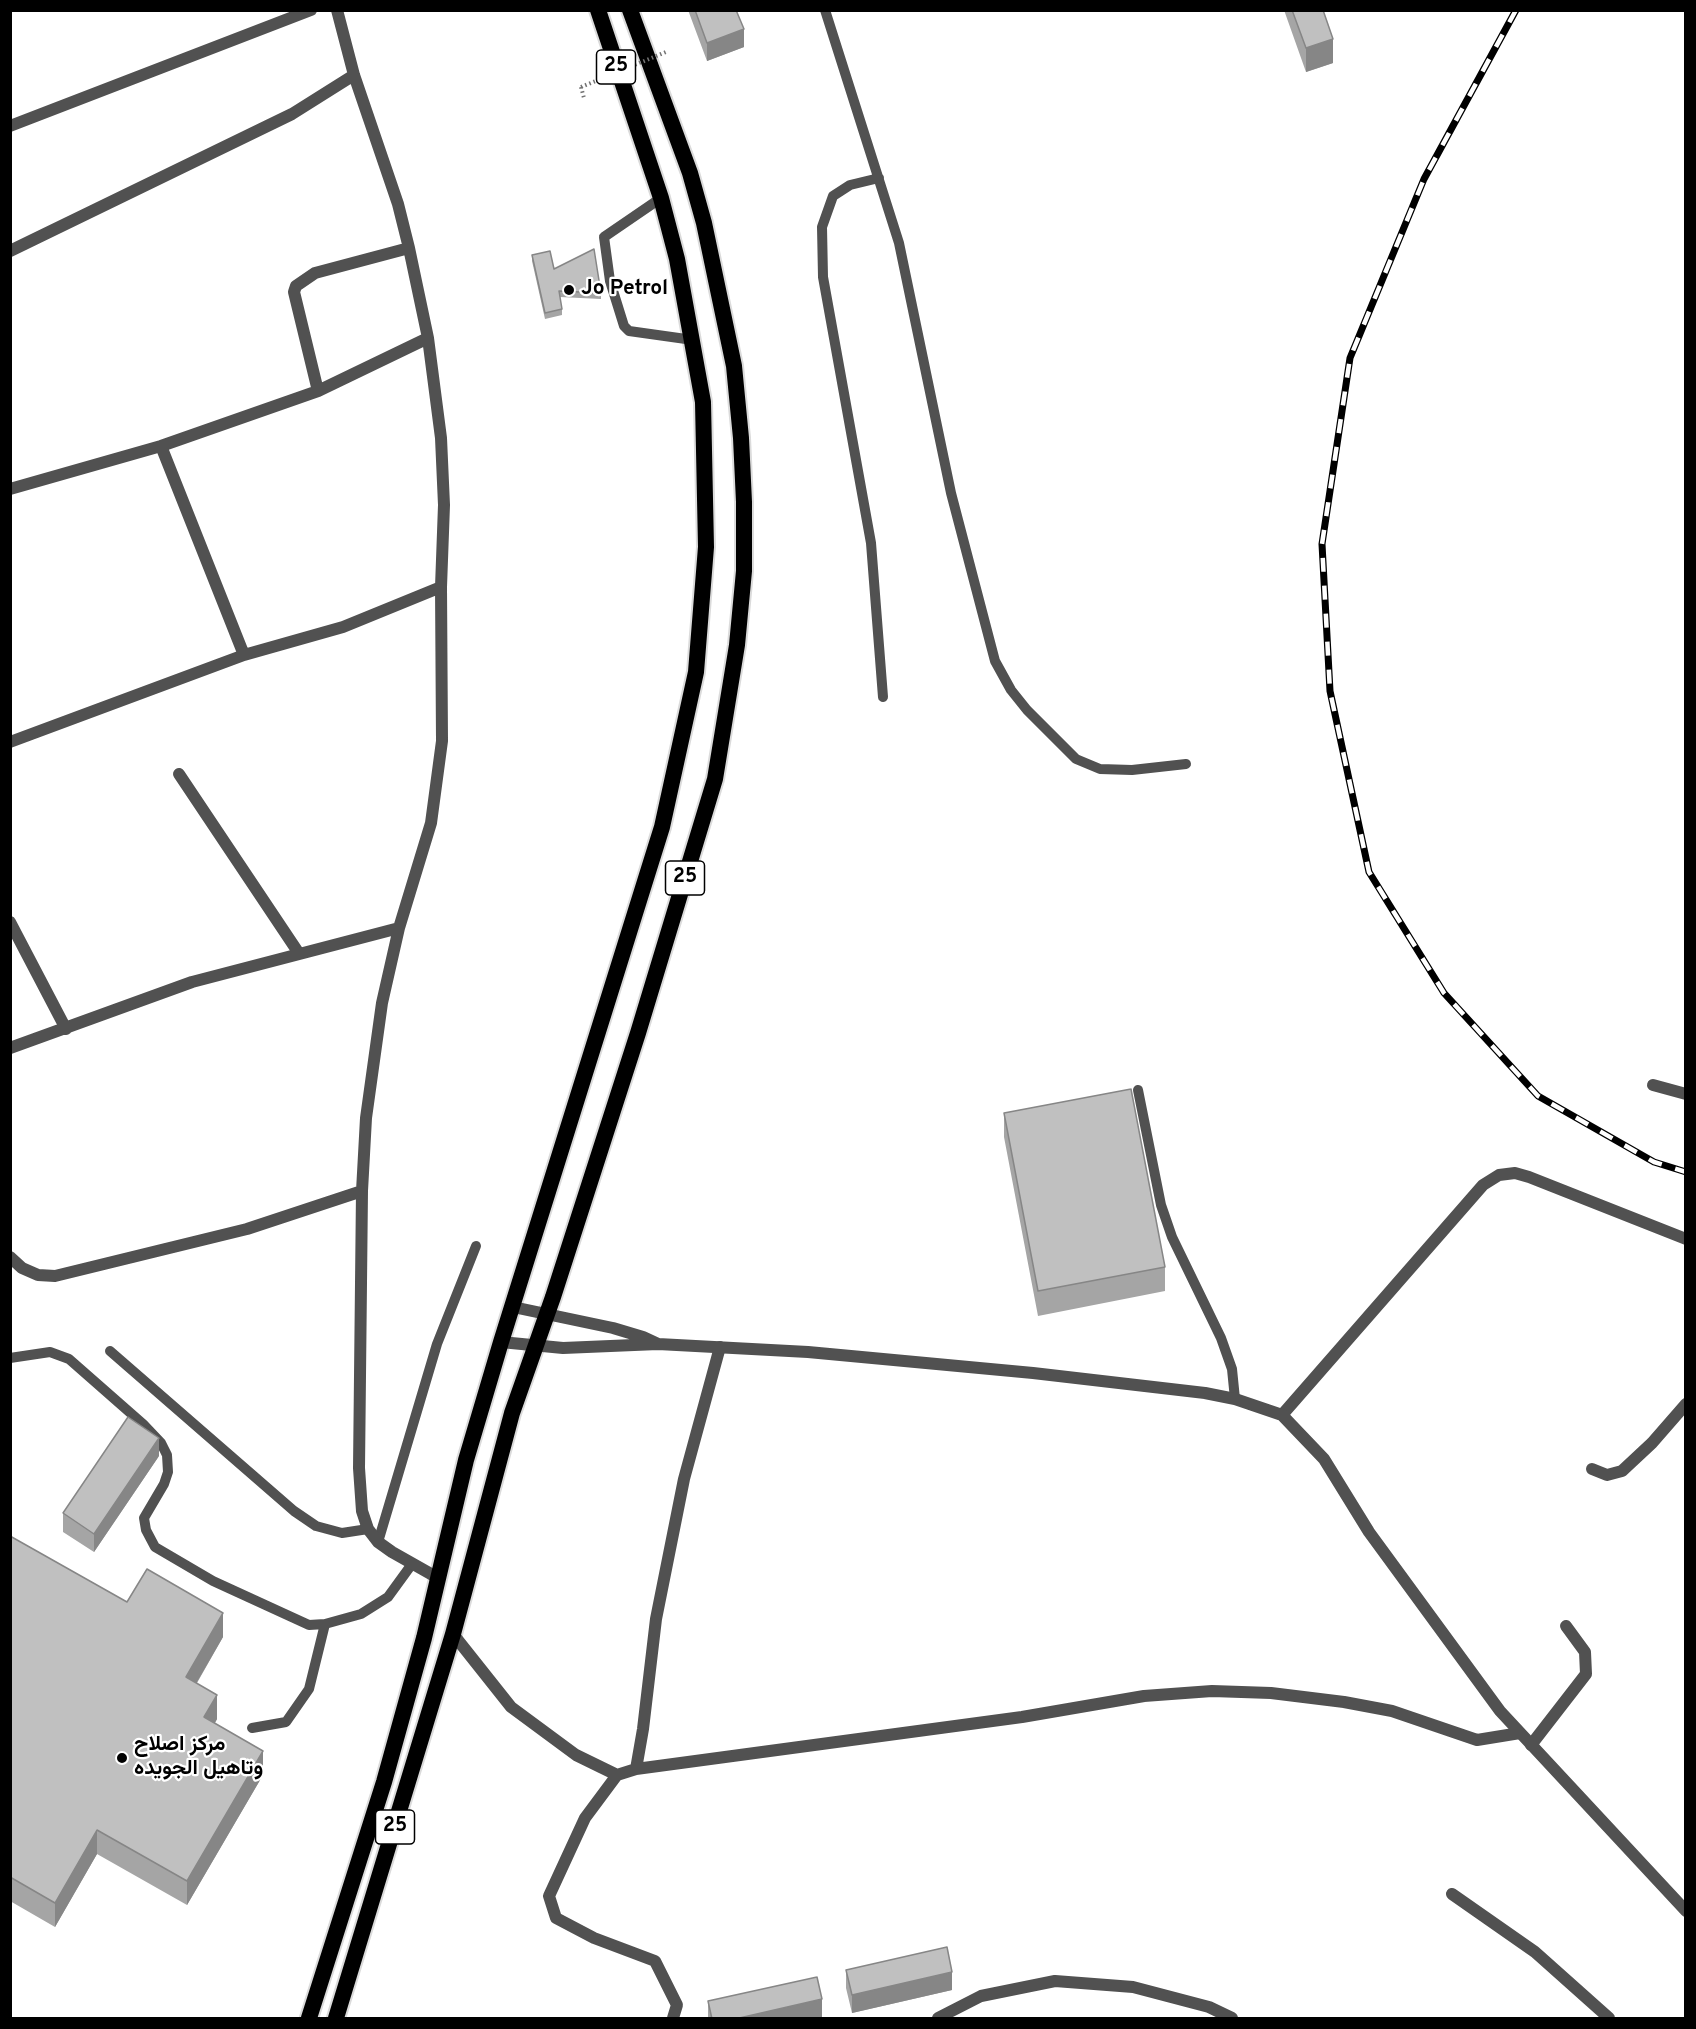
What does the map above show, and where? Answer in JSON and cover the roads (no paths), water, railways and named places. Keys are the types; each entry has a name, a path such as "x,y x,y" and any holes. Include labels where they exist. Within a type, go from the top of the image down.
{"highway":[{"name":"25","path":"309,2019 384,1782 438,1578 466,1460 586,1063 662,826 696,672 706,547 703,402 677,259 661,198 598,10"},
{"name":"25","path":"336,2019 453,1634 512,1413 645,1013 715,779 737,645 744,571 741,438 734,366 720,293 690,173 630,10"}],"street":[{"path":"10,126 311,10"},
{"path":"336,10 354,75 398,204 409,248 428,338 441,438 444,505 441,587 442,741 431,823 399,928 382,1003 366,1118 362,1191 359,1468 362,1510 368,1529 378,1542 438,1578"},
{"path":"10,251 292,114 354,75"},
{"path":"318,391 294,292 296,286 315,273 409,248"},
{"path":"10,489 161,446 318,391 428,338"},
{"path":"161,446 244,655"},
{"path":"10,742 244,655 343,627 441,587"},
{"path":"179,774 298,952"},
{"path":"10,922 66,1029"},
{"path":"10,1048 192,982 298,952 399,928"},
{"path":"1653,1085 1686,1094"},
{"path":"1282,1415 1483,1185 1499,1175 1515,1173 1530,1178 1686,1239"},
{"path":"10,1257 22,1268 38,1275 55,1276 247,1228 362,1191"},
{"path":"513,1307 634,1334 658,1344"},
{"path":"501,1342 584,1349 658,1344 808,1352 1022,1372 1195,1392 1235,1399 1282,1415 1329,1466 1369,1532 1500,1711 1686,1911"},
{"path":"636,1769 656,1618 684,1479 720,1347"},
{"path":"1592,1469 1607,1475 1622,1471 1652,1443 1686,1404"},
{"path":"1531,1745 1586,1674 1585,1652 1566,1626"},
{"path":"453,1634 511,1707 576,1755 617,1775"},
{"path":"673,2019 677,2006 655,1961 594,1938 556,1918 549,1896 585,1818 617,1775 636,1769 1022,1717 1144,1696 1212,1691 1271,1693 1392,1711 1477,1740 1520,1733"},
{"path":"1452,1894 1535,1952 1609,2019"},
{"path":"938,2019 981,1996 1055,1981 1133,1987 1209,2007 1232,2019"}],"lane":[{"path":"825,10 899,243 951,493 995,661 1011,690 1027,710 1076,759 1100,769 1132,770 1186,764"},
{"path":"879,178 850,186 833,195 822,227 823,277 871,543 879,619 883,697"},
{"path":"661,198 604,237 610,281 624,326 629,331 693,340"},
{"path":"1138,1090 1161,1205 1172,1237 1221,1338 1232,1369 1235,1399"},
{"path":"378,1542 437,1344 476,1246"},
{"path":"110,1351 294,1511 316,1526 342,1533 368,1529"},
{"path":"10,1358 50,1352 69,1359 143,1424 161,1443 167,1455 168,1472 164,1484 144,1518 155,1547 213,1581 309,1625 325,1624 361,1614 388,1597 412,1564"},
{"path":"252,1728 286,1722 309,1689 325,1624"}],"railway":[{"path":"1516,10 1424,179 1350,358 1322,544 1330,691 1369,872 1444,993 1538,1096 1654,1162 1686,1172"}],"place":[{"name":"Jo Petrol","path":"569,290"},
{"name":"مركز اصلاح وتاهيل الجويده","path":"122,1758"}]}
